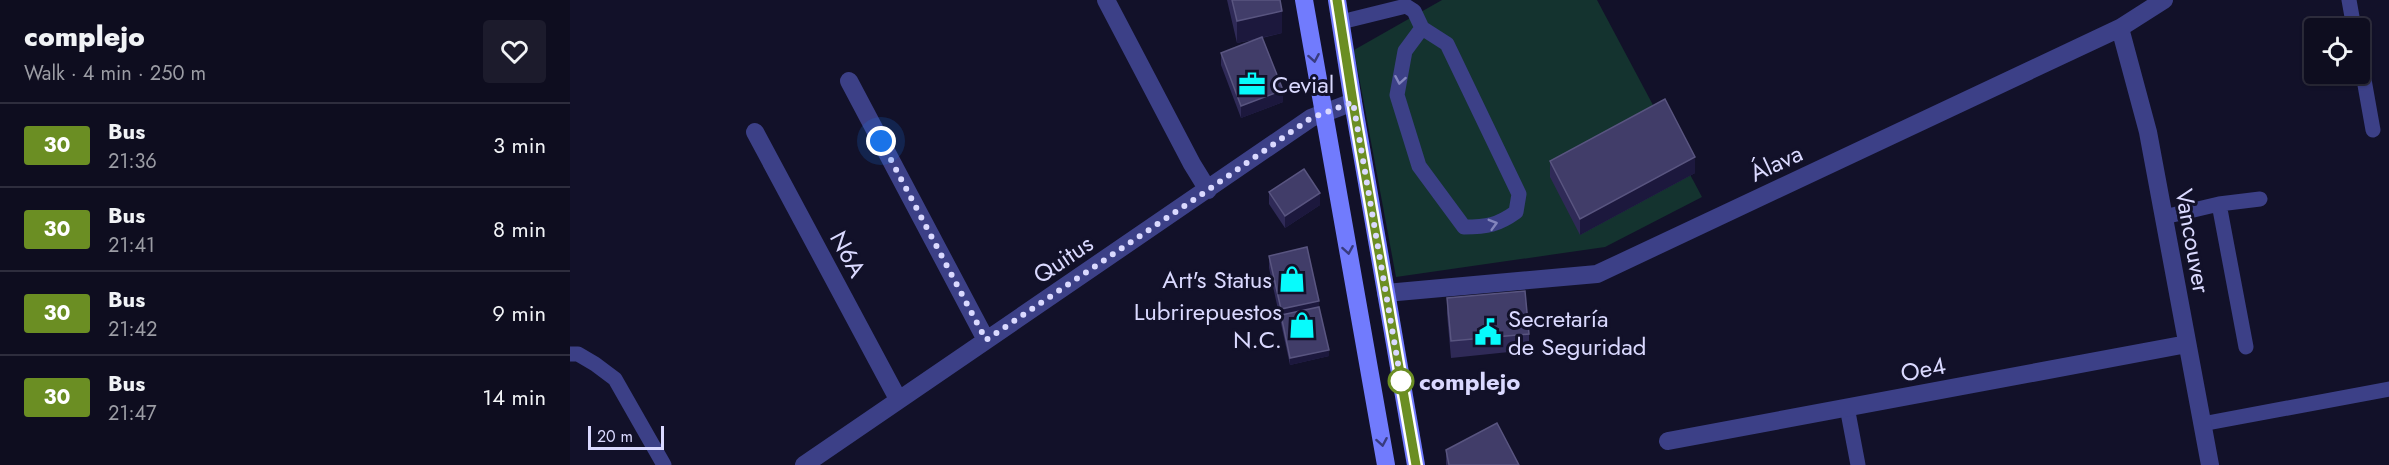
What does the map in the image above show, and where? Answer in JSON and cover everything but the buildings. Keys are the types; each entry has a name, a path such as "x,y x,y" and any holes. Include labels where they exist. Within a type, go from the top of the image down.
{"main road":[{"path":"1304,0 1386,465"},
{"path":"1337,0 1416,465"}],"street":[{"path":"1106,0 1208,190"},
{"name":"Álava","path":"1386,293 1598,274 2120,28 2164,0"},
{"name":"Vancouver","path":"2120,28 2148,132 2210,465"},
{"path":"849,81 986,340"},
{"name":"Quitus","path":"804,465 1311,118 1353,102"},
{"name":"N6A","path":"755,132 898,399"},
{"name":"Oe4","path":"1668,441 2187,344"}],"lane":[{"path":"2349,0 2352,18"},
{"path":"1341,22 1406,6 1414,11 1422,28 1447,44 1519,194 1516,212 1501,223 1483,227 1464,227 1419,166 1397,95 1405,51 1422,28"},
{"path":"2365,84 2373,130"},
{"path":"2164,217 2219,204 2260,199"},
{"path":"2219,204 2246,347"},
{"path":"570,354 578,354 615,379 664,465"},
{"path":"2202,424 2389,390"},
{"path":"1847,408 1858,465"}],"green space":[{"path":"1442,0 1597,0 1702,197 1605,247 1396,277 1354,50"}],"bus line":[{"name":"30","path":"1337,0 1416,465"}],"place":[{"name":"Cevial","path":"1252,84"},
{"name":"Art's Status","path":"1292,279"},
{"name":"Lubrirepuestos N.C.","path":"1302,325"},
{"name":"Secretaría de Seguridad","path":"1488,332"},
{"name":"complejo","path":"1401,381"}],"route":[{"path":"881,141 986,340 1311,118 1353,102 1401,381"}]}
